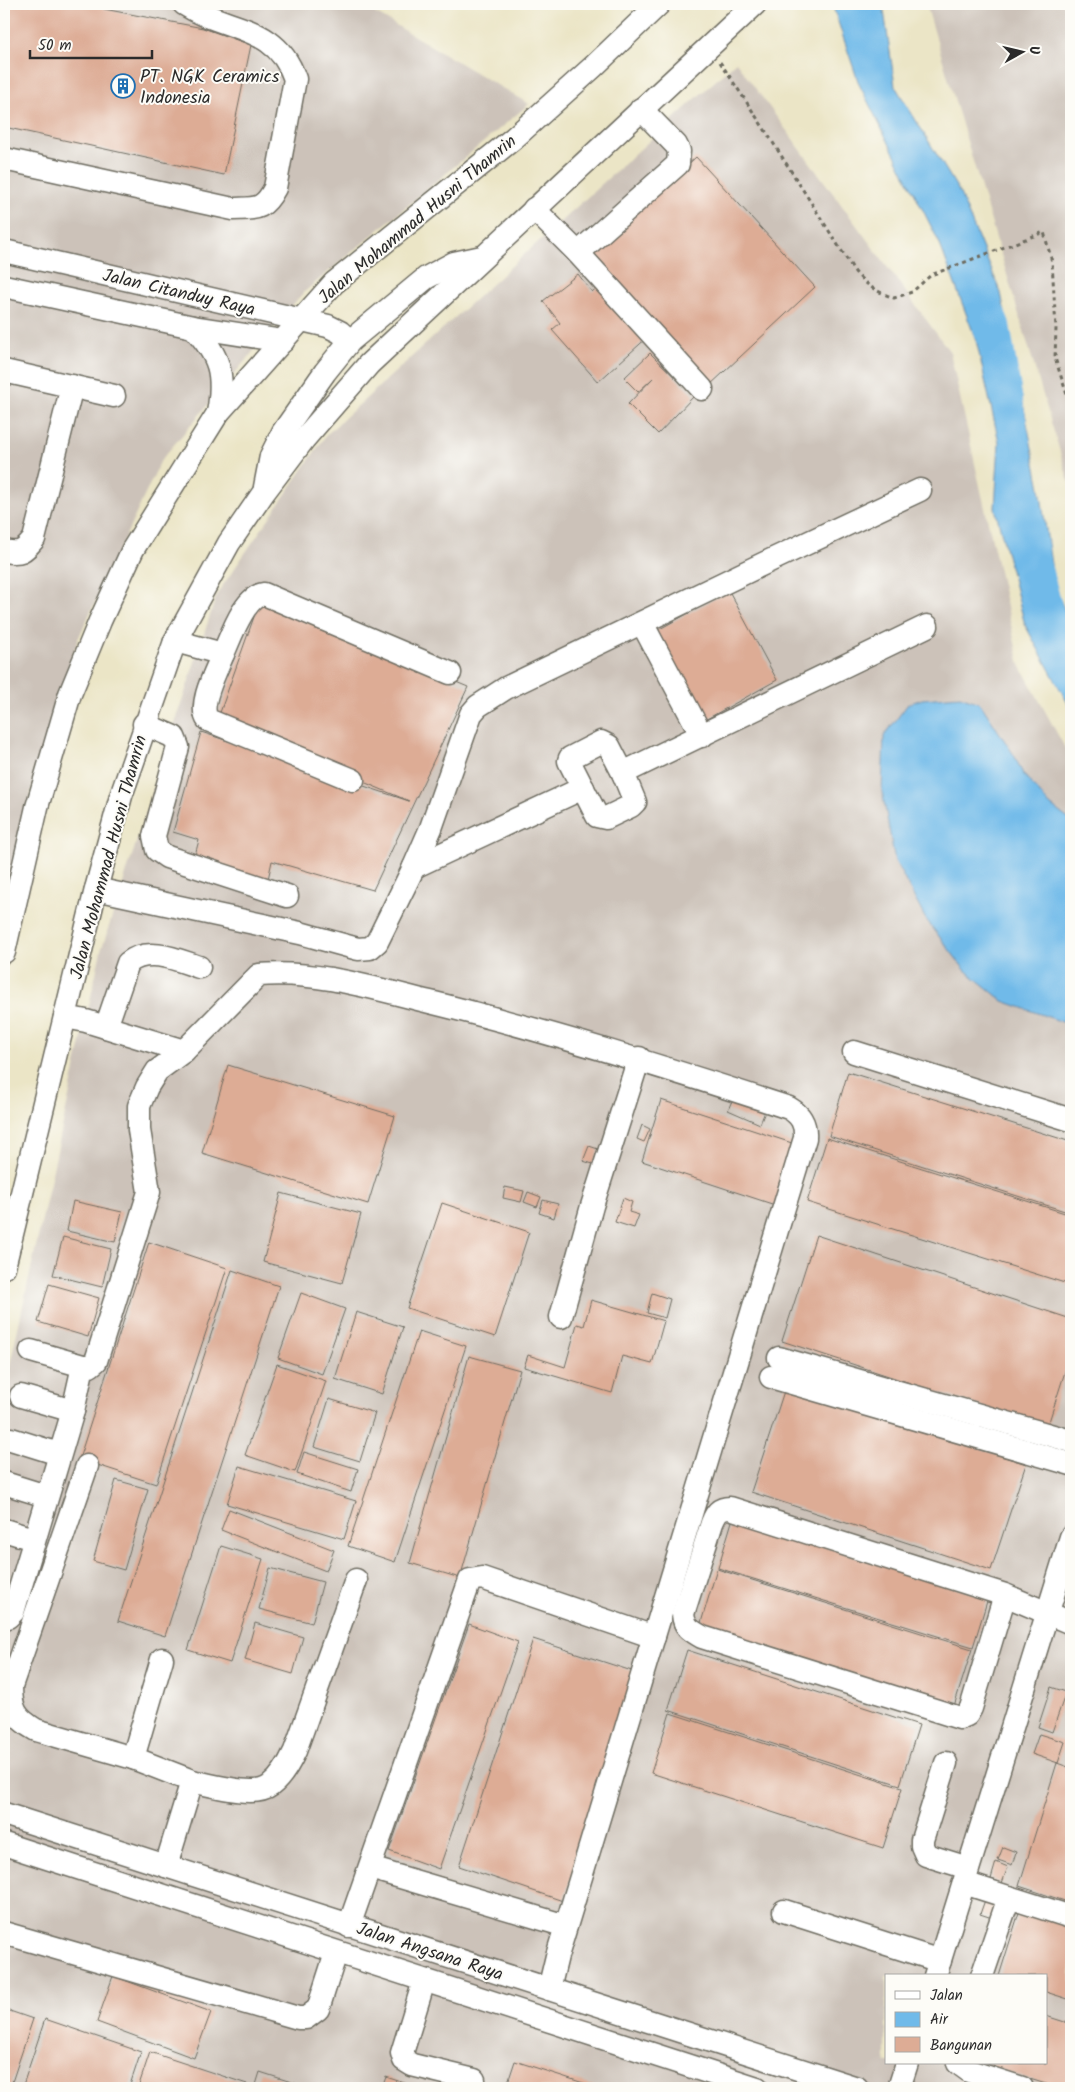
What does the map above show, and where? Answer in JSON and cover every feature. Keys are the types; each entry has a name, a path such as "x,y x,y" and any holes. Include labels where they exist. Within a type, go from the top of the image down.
{"street":[{"path":"4,159 233,209 258,208 270,198 275,188 295,79 290,62 270,41 211,19 184,4"},
{"name":"Jalan Mohammad Husni Thamrin","path":"4,952 37,807 74,684 133,548 167,491 218,414 334,283 514,138 593,68 659,4"},
{"name":"Jalan Mohammad Husni Thamrin","path":"4,1267 96,888 121,796 144,724 175,641 229,543 304,439 369,364 755,4"},
{"path":"578,253 678,164 679,151 676,145 641,109"},
{"path":"534,209 578,253 702,389"},
{"name":"Jalan Citanduy Raya","path":"4,252 336,329 350,341"},
{"name":"Jalan Mohammad Husni Thamrin","path":"264,492 271,456 283,432 325,372 350,341 426,278 454,263 483,256"},
{"name":"Jalan Citanduy Raya","path":"4,286 193,327 283,341"},
{"path":"193,327 209,344 219,366 222,390 218,414"},
{"path":"4,371 114,396"},
{"path":"4,551 16,553 25,550 34,539 72,386"},
{"path":"96,888 300,933 358,949 366,948 377,942 414,867 431,828 471,714 478,706 506,688 920,490"},
{"path":"353,780 208,720 204,712 206,696 246,605 254,597 264,594 450,673"},
{"path":"642,622 702,736"},
{"path":"623,773 927,626"},
{"path":"175,641 223,654"},
{"path":"144,724 174,737 178,747 154,836 157,850 167,857 287,896"},
{"path":"601,742 609,746 623,773 635,802 631,806 606,818 597,816 569,761 570,758 601,742"},
{"path":"414,867 583,788"},
{"path":"106,1027 128,963 132,960 140,956 164,956 199,967"},
{"path":"31,1351 83,1366 90,1366 96,1361 149,1192 139,1130 139,1106 147,1087 157,1071 184,1051 259,975 274,974 318,978 367,987 499,1019 639,1058 789,1108 798,1113 806,1128 805,1138 566,1926 549,1989"},
{"path":"66,1017 184,1051"},
{"path":"854,1052 1071,1120"},
{"path":"561,1317 592,1206 639,1058"},
{"path":"4,1195 19,1186 27,1172"},
{"path":"4,1618 13,1612 13,1578 33,1539 73,1411 83,1366"},
{"path":"1071,1441 775,1368 1071,1464"},
{"path":"21,1396 73,1411"},
{"path":"11,1439 59,1454"},
{"path":"87,1466 11,1686 12,1704 15,1713 26,1725 36,1730 133,1758 192,1781 252,1791 269,1788 286,1770 295,1751 356,1580"},
{"path":"4,1483 46,1496"},
{"path":"1005,1595 971,1708 967,1715 960,1718 702,1636 688,1629 683,1614 716,1513 723,1508 730,1508 1005,1595 1071,1623"},
{"path":"4,1530 33,1539"},
{"path":"784,1911 937,1968 1071,1537"},
{"path":"349,1926 470,1580 482,1578 654,1637"},
{"path":"133,1758 162,1659"},
{"path":"946,1763 922,1840 922,1846 926,1854 1009,1897 1071,1917"},
{"path":"166,1866 192,1781"},
{"name":"Jalan Angsana Raya","path":"4,1814 858,2088"},
{"name":"Jalan Angsana Raya","path":"4,1844 757,2088"},
{"path":"370,1868 566,1926"},
{"path":"983,1974 1009,1897"},
{"path":"4,1933 298,2018 306,2018 318,2009 336,1953"},
{"path":"424,1981 402,2053 404,2060 412,2065 474,2080"},
{"path":"898,2088 907,2064"},
{"path":"959,2064 969,2071 1022,2088"}],"path":[{"path":"709,47 765,130 855,272 865,284 894,298 912,292 931,275 1044,232 1052,262 1056,328 1055,358 1071,407"}],"shaded area":[{"path":"4,4 360,4 529,104 303,293 161,460 78,639 31,792 4,906"},
{"path":"926,4 1071,4 1071,482 1069,482"},
{"path":"736,62 950,352 1020,665 1071,759 1071,2088 4,2088 4,1392 101,951 217,594 327,434"}],"water":[{"path":"832,4 883,4 895,86 959,191 1001,293 1040,488 1054,585 1071,625 1071,709 1025,625 995,508 999,442 976,340 939,242 859,84"},
{"path":"960,696 980,703 1014,755 1023,774 1050,805 1071,821 1071,1025 1003,1001 965,970 925,918 895,861 882,791 884,736 908,704 922,699"}],"building":[{"name":"PT. NGK Ceramics Indonesia","path":"4,4 105,4 104,9 203,28 251,45 224,175 4,127"},
{"path":"696,157 815,287 709,386 590,256"},
{"path":"578,274 592,292 603,282 650,335 598,382 552,330 560,323 543,301"},
{"path":"650,353 694,396 658,434 628,404 653,378 638,392 624,378"},
{"path":"729,591 777,680 705,720 656,631"},
{"path":"260,600 468,687 373,890 272,861 267,884 193,863 199,840 173,832 201,732 409,801 217,721"},
{"path":"228,1065 395,1116 368,1204 202,1153"},
{"path":"848,1072 1071,1142 1071,1213 829,1136"},
{"path":"734,1096 766,1109 760,1124 728,1110"},
{"path":"661,1100 795,1144 775,1205 642,1161"},
{"path":"642,1125 650,1129 644,1142 637,1139"},
{"path":"827,1138 1071,1215 1071,1285 807,1202"},
{"path":"589,1146 598,1149 593,1164 583,1161"},
{"path":"505,1187 524,1191 521,1202 503,1198"},
{"path":"528,1192 541,1197 537,1207 524,1202"},
{"path":"281,1193 361,1214 342,1283 263,1262"},
{"path":"623,1198 632,1202 629,1212 639,1215 634,1228 615,1222"},
{"path":"543,1200 558,1204 554,1218 539,1213"},
{"path":"73,1201 122,1212 115,1242 67,1231"},
{"path":"442,1203 529,1232 495,1337 407,1308"},
{"path":"816,1235 1071,1319 1071,1353 1047,1428 782,1341"},
{"path":"63,1237 111,1249 102,1287 53,1275"},
{"path":"149,1242 227,1268 156,1484 79,1459"},
{"path":"232,1270 279,1286 165,1636 118,1621"},
{"path":"49,1284 99,1298 88,1337 38,1322"},
{"path":"301,1293 345,1309 322,1374 278,1358"},
{"path":"652,1293 670,1299 665,1318 647,1313"},
{"path":"591,1300 664,1321 652,1364 622,1356 612,1393 524,1367 528,1355 565,1367 577,1324 584,1326"},
{"path":"356,1312 403,1327 382,1394 335,1379"},
{"path":"419,1331 466,1346 395,1562 348,1546"},
{"path":"469,1356 520,1370 460,1578 410,1563"},
{"path":"277,1364 326,1381 295,1472 245,1455"},
{"path":"786,1385 1026,1464 991,1570 751,1492"},
{"path":"329,1399 375,1413 360,1461 314,1447"},
{"path":"304,1452 358,1469 351,1492 297,1474"},
{"path":"239,1466 356,1501 344,1539 227,1504"},
{"path":"116,1480 148,1489 124,1570 93,1561"},
{"path":"229,1509 334,1550 326,1571 221,1530"},
{"path":"733,1518 988,1598 973,1647 718,1568"},
{"path":"221,1546 263,1559 230,1663 188,1650"},
{"path":"270,1568 323,1582 312,1623 259,1609"},
{"path":"717,1569 972,1649 954,1706 700,1626"},
{"path":"255,1623 303,1637 293,1674 245,1660"},
{"path":"469,1624 518,1642 439,1869 389,1851"},
{"path":"533,1639 638,1673 563,1901 459,1866"},
{"path":"687,1650 919,1725 900,1785 668,1710"},
{"path":"1051,1687 1066,1692 1052,1732 1038,1727"},
{"path":"670,1713 902,1788 883,1848 651,1773"},
{"path":"1039,1734 1065,1742 1058,1763 1032,1754"},
{"path":"1057,1763 1071,1768 1071,1903 1019,1886"},
{"path":"1003,1847 1016,1852 1012,1865 998,1860"},
{"path":"996,1862 1008,1867 1002,1883 991,1879"},
{"path":"985,1900 996,1904 992,1918 980,1914"},
{"path":"1021,1906 1071,1922 1071,2000 1048,1993 1048,1974 1000,1974"},
{"path":"113,1976 211,2012 194,2058 97,2022"},
{"path":"4,2009 33,2019 10,2088 4,2088"},
{"path":"1048,2017 1071,2024 1071,2088 1059,2088 981,2064 1048,2064"},
{"path":"45,2019 141,2052 129,2088 22,2088"},
{"path":"150,2052 247,2084 245,2088 138,2088"},
{"path":"515,2061 599,2088 506,2088"},
{"path":"260,2072 310,2088 255,2088"},
{"path":"386,2077 420,2088 382,2088"}],"waterway":[{"path":"979,287 995,325 1036,566 1061,656 1071,678"}],"place":[{"name":"PT. NGK Ceramics Indonesia","path":"123,86"}]}
